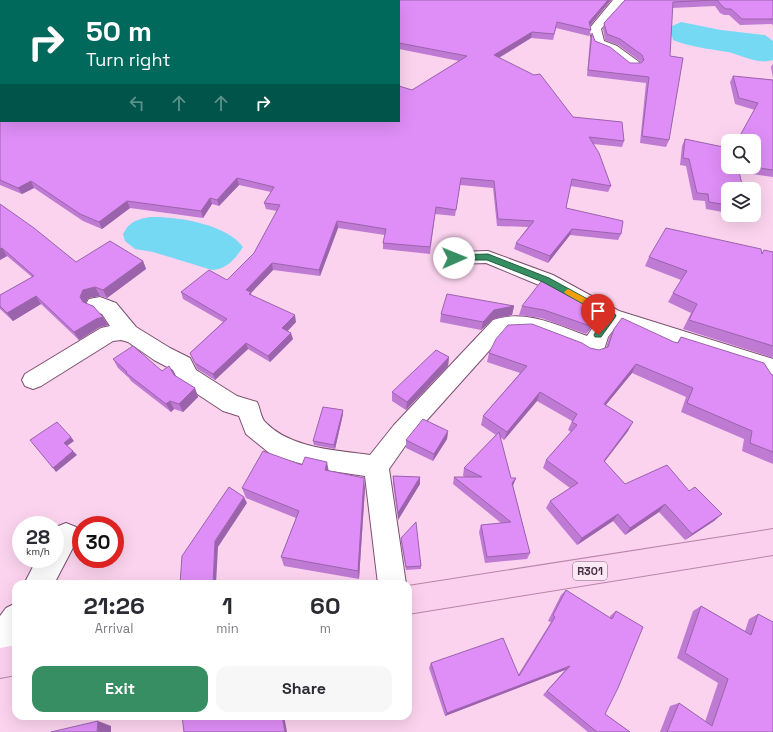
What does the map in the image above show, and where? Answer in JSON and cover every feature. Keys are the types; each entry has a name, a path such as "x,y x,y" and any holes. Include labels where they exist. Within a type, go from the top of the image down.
{"main road":[{"name":"R301","path":"412,599 773,542"},
{"path":"0,663 12,661"}],"street":[{"path":"620,0 611,8 596,29 598,43 613,49 634,65"},
{"path":"454,258 488,257 546,280 612,316 766,365 773,376"},
{"path":"96,304 106,306 111,310 126,333 134,335 162,354 182,364 187,376 231,404 248,409 254,427 282,448 325,459 376,467"},
{"path":"391,580 376,467 402,432 500,325 531,324 587,345 594,350 598,335 612,316"},
{"path":"33,380 108,334 121,332 134,335"},
{"path":"40,580 47,568"},
{"path":"0,642 12,624"}],"water":[{"path":"681,22 721,30 765,35 773,41 773,60 762,61 750,59 728,52 693,46 673,40 670,27"},
{"path":"150,217 187,220 213,227 225,232 243,247 230,263 222,268 212,270 153,252 135,249 125,241 123,234 128,226 134,222"}],"building":[{"path":"400,0 608,0 589,22 591,30 557,22 554,34 532,32 494,55 534,75 540,74 573,117 622,122 624,141 589,137 599,153 611,186 572,179 566,208 623,221 621,234 572,229 550,256 516,243 534,221 498,219 494,181 461,178 456,210 436,207 430,247 383,243 386,229 337,221 319,270 272,263 246,290 251,292 249,294 295,315 282,328 291,333 268,356 246,343 213,374 195,363 190,353 227,319 181,292 209,270 227,280 254,253 280,205 264,203 274,187 237,178 217,200 210,198 201,211 127,201 99,222 80,214 31,181 18,188 0,180 0,122 400,122 400,86 412,90 467,56 400,43"},
{"path":"625,0 717,0 673,2 670,56 683,58 669,140 642,136 649,77 588,70 592,33 595,41 610,47 630,63 641,63 644,60 642,55 620,39 607,34 604,23"},
{"path":"717,0 773,0 773,19 742,19 731,9 726,9 723,7"},
{"path":"733,76 773,80 773,170 761,168 761,134 741,134 758,103 739,98"},
{"path":"685,139 721,147 721,174 740,174 741,182 721,182 721,204 709,202 708,194 697,193 689,159 683,158"},
{"path":"0,204 34,228 76,262 110,241 143,261 103,290 95,287 83,290 80,297 83,302 93,306 103,317 96,319 74,332 36,296 7,313 0,306 0,295 34,276 2,248 0,249"},
{"path":"666,228 761,249 762,254 764,250 773,252 773,346 689,320 697,304 673,293 687,271 649,257"},
{"path":"543,279 600,310 590,326 544,310 522,306"},
{"path":"447,294 514,306 494,310 483,322 441,314"},
{"path":"622,318 674,342 678,343 681,337 764,363 773,375 773,452 750,443 752,431 687,403 693,388 636,364 604,404 633,422 604,461 625,484 667,465 689,491 695,487 722,514 692,534 665,504 630,528 618,514 582,538 550,501 578,483 546,460 577,425 572,422 577,414 540,392 507,432 483,416 527,366 489,353 496,339 508,325 532,324 582,343 590,348 599,350 608,347 614,329"},
{"path":"133,346 162,371 169,366 174,375 195,388 179,404 170,401 166,404 126,373 127,372 113,359"},
{"path":"436,350 449,357 407,402 392,392"},
{"path":"323,407 343,410 334,445 313,441"},
{"path":"423,419 448,431 434,454 406,440"},
{"path":"57,422 71,437 64,443 73,451 53,468 30,440"},
{"path":"499,432 511,478 516,478 512,483 530,553 487,557 481,525 511,522 454,477 482,477 464,468"},
{"path":"263,451 302,465 305,457 327,462 325,470 364,478 358,571 281,557 299,511 242,488"},
{"path":"393,476 420,477 398,513"},
{"path":"229,487 244,497 215,541 213,580 180,580 182,556"},
{"path":"416,522 421,566 406,567 401,538"},
{"path":"566,590 612,619 616,611 643,627 618,688 605,714 630,732 597,732 547,691 570,666 447,713 431,663 503,638 519,676 555,617 553,615"},
{"path":"701,606 751,635 758,614 773,622 773,732 667,732 679,703 712,726 728,679 685,653"},
{"path":"182,720 283,720 285,732 184,732"},
{"path":"98,721 97,732 51,732"}],"slow traffic":[{"path":"568,292 603,311"}],"route":[{"path":"454,258 488,257 546,280 612,316 598,335"}]}
